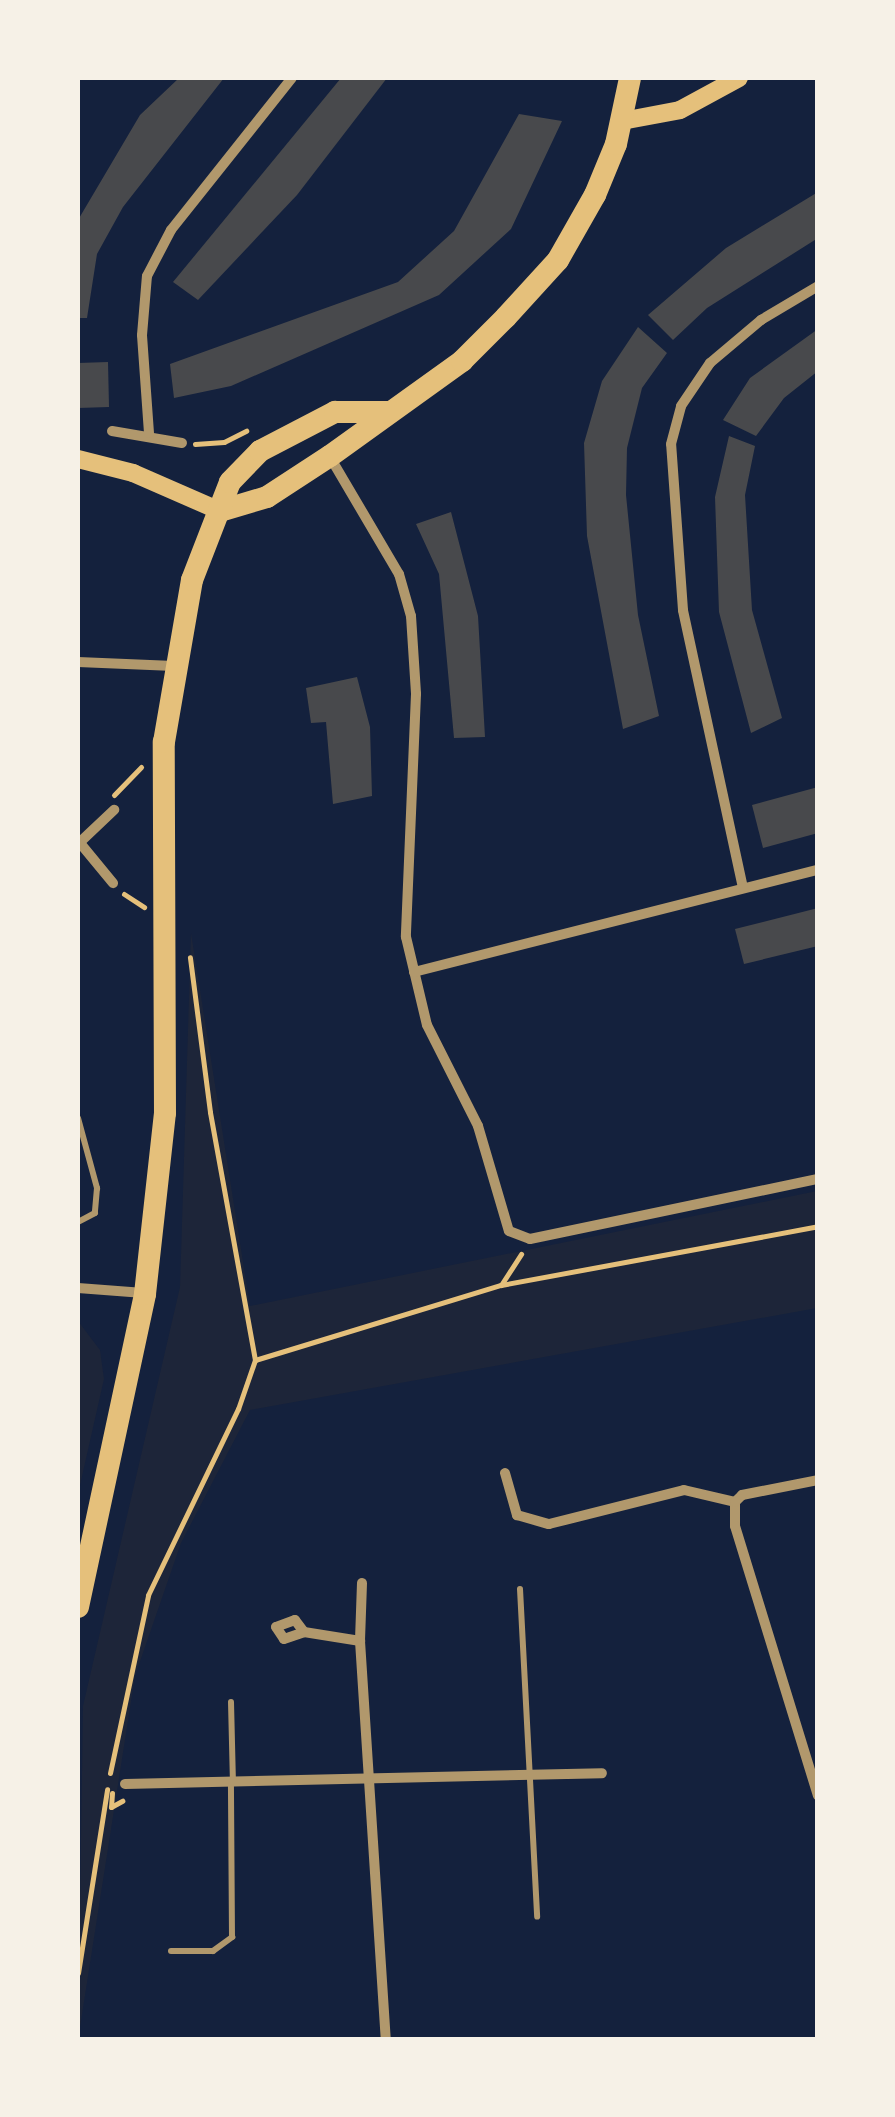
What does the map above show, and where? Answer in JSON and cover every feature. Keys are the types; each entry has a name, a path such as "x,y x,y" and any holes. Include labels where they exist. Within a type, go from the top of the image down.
{"highway":[{"path":"220,511 267,496 462,361 558,260 608,169 630,78"},
{"path":"78,1607 144,1294 165,1113 164,742 174,666 192,580 230,482 288,432 335,412 390,412"}],"main road":[{"path":"622,122 680,110 739,78"},
{"path":"78,459 133,473 220,511"}],"street":[{"path":"150,433 142,335 147,276 171,230 292,78"},
{"path":"743,888 683,610 671,444 681,406 710,363 761,320 818,286"},
{"path":"112,432 150,433 182,443"},
{"path":"330,456 398,574 414,639 403,904 428,1025 478,1126 504,1224 530,1238 818,1179"},
{"path":"78,662 174,666"},
{"path":"111,813 78,843 114,883"},
{"path":"414,972 818,870"},
{"path":"78,1288 144,1294"},
{"path":"506,1474 518,1514 549,1524 684,1490 735,1502"},
{"path":"818,1480 742,1495 735,1502 735,1526 818,1796"},
{"path":"362,1583 360,1641 367,1783 386,2040"},
{"path":"304,1632 360,1641"},
{"path":"124,1784 367,1783 602,1774"}],"lane":[{"path":"78,1118 98,1188 94,1213 78,1222"},
{"path":"520,1589 537,1916"},
{"path":"170,1951 213,1951 232,1937 231,1702"}],"path":[{"path":"182,443 208,445 246,431"},
{"path":"111,813 102,806 164,742"},
{"path":"114,883 133,903 164,915"},
{"path":"78,1973 104,1806 148,1594 238,1409 255,1360 210,1112 188,940"},
{"path":"255,1360 501,1285 818,1226"},
{"path":"501,1285 530,1238"}],"shaded area":[{"path":"191,933 250,1306 817,1191 817,1308 250,1410 181,1543 135,1676 78,2040 83,1706 180,1287"},
{"path":"78,1321 100,1350 104,1379 78,1494"}],"building":[{"path":"179,78 224,78 123,207 97,254 87,318 78,318 78,220 140,115"},
{"path":"341,78 387,78 297,195 198,300 173,282"},
{"path":"519,114 562,121 511,229 439,295 231,386 174,398 170,364 398,282 454,231"},
{"path":"818,192 818,238 707,308 673,340 648,315 726,248"},
{"path":"638,327 667,353 642,388 627,448 626,495 638,615 659,716 623,729 587,536 584,443 602,381"},
{"path":"818,329 818,371 784,398 756,436 723,420 750,378"},
{"path":"108,362 109,407 78,408 78,363"},
{"path":"729,436 755,446 745,495 752,610 782,718 751,733 719,612 715,497"},
{"path":"451,512 478,616 485,737 454,738 439,574 416,524"},
{"path":"357,677 370,727 372,796 333,804 326,722 311,723 306,688"},
{"path":"818,787 818,833 763,848 752,805"},
{"path":"818,908 818,946 744,964 735,929"}]}
